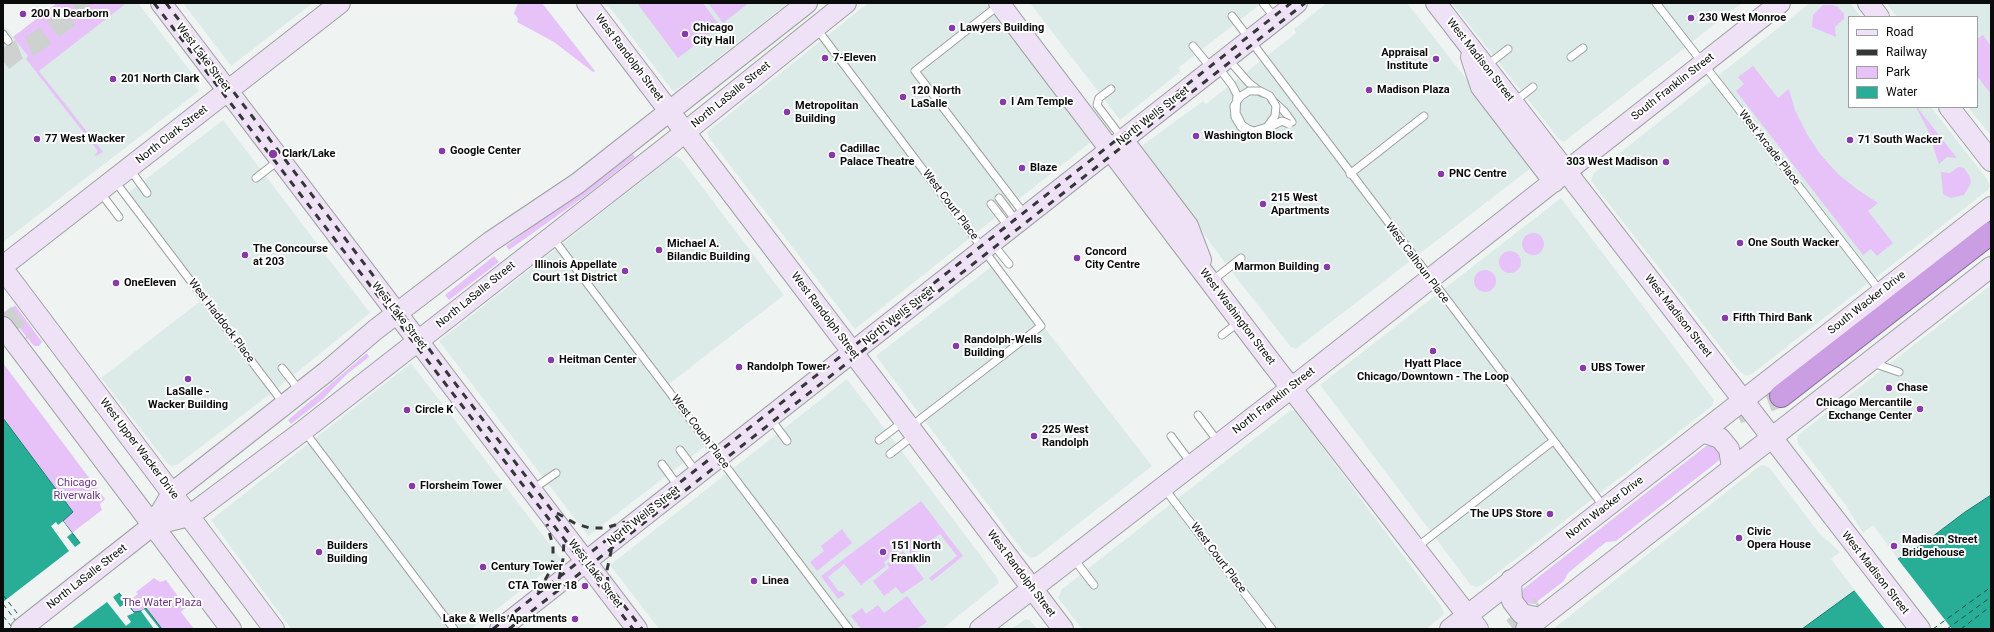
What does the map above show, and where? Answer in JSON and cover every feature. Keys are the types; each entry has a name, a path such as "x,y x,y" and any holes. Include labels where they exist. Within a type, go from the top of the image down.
{"highway":[{"path":"1781,396 1991,233"}],"main road":[{"name":"West Lake Street","path":"161,3 637,629"},
{"name":"North Clark Street","path":"3,266 340,3"},
{"name":"West Randolph Street","path":"587,3 1063,629"},
{"name":"North LaSalle Street","path":"21,629 153,525 172,494 301,393 376,330 490,242 578,183 807,3"},
{"name":"North LaSalle Street","path":"153,525 189,516 304,430 418,342 551,235 684,132 846,3"},
{"name":"North Wells Street","path":"500,629 1297,3"},
{"name":"West Madison Street","path":"1436,3 1513,103 1560,176 1742,400 1871,568 1920,629"},
{"name":"South Franklin Street","path":"1560,176 1780,3"},
{"path":"1868,3 1878,16"},
{"name":"West Washington Street","path":"1000,4 1117,145 1210,282 1290,388 1472,622"},
{"path":"1466,42 1481,87 1560,176"},
{"path":"1950,108 1991,161"},
{"name":"North Franklin Street","path":"980,629 1560,176"},
{"name":"South Wacker Drive","path":"1742,400 1991,207"},
{"path":"1511,580 1512,601 1522,614 1533,623 1991,267"},
{"name":"West Upper Wacker Drive","path":"3,270 274,629"},
{"path":"3,327 231,629"},
{"name":"North Wacker Drive","path":"1450,629 1472,622 1511,580 1742,400"},
{"path":"1702,432 1720,438 1729,449 1732,468"}],"lane":[{"path":"1263,3 1276,20"},
{"name":"West Arcade Place","path":"1656,3 1881,292"},
{"path":"1000,4 915,71 1018,223"},
{"name":"West Calhoun Place","path":"1232,16 1350,174 1605,508"},
{"name":"West Court Place","path":"815,27 988,246 1041,326 910,428"},
{"path":"3,34 8,41"},
{"path":"1193,46 1249,83 1277,104 1291,123 1282,121 1260,132 1253,133 1241,127 1234,117 1234,106 1237,100 1241,96 1249,91 1260,91 1270,96 1276,106 1275,116 1267,127 1254,131 1242,125 1236,113 1236,107 1237,101 1237,95 1219,64"},
{"path":"1571,57 1583,48"},
{"path":"1486,67 1508,49"},
{"path":"1513,103 1533,87"},
{"path":"1111,89 1099,98 1097,105 1117,145"},
{"path":"1350,174 1424,116"},
{"path":"256,178 280,160"},
{"path":"119,217 114,180 148,193"},
{"name":"West Haddock Place","path":"114,180 215,320 284,405"},
{"path":"999,198 1018,223"},
{"path":"991,204 1018,223"},
{"name":"West Couch Place","path":"551,235 849,629"},
{"path":"988,246 1009,264"},
{"path":"1210,282 1241,258"},
{"path":"1222,335 1240,321"},
{"path":"1869,361 1899,372"},
{"path":"282,368 301,393"},
{"path":"1198,415 1220,443"},
{"path":"770,418 787,441"},
{"path":"879,440 910,428"},
{"path":"890,454 910,428"},
{"path":"304,430 454,629"},
{"path":"1171,436 1192,464"},
{"path":"1415,549 1554,441"},
{"path":"680,450 698,474"},
{"path":"662,464 680,488"},
{"path":"532,490 556,473"},
{"name":"West Court Place","path":"1163,486 1272,629"},
{"path":"1072,557 1094,585"}],"shaded area":[{"path":"57,3 138,3 198,81 195,85 199,91 3,242 3,24 13,37"},
{"path":"183,3 313,3 231,66"},
{"path":"600,3 788,3 675,91 672,90 610,8"},
{"path":"868,3 986,3 1091,142 855,329 709,138 707,132"},
{"path":"1030,3 1262,3 1178,68 1181,71 1120,120"},
{"path":"1327,3 1407,3 1529,159 1531,168 1296,349 1291,347 1239,281 1139,148 1203,101 1206,104 1296,33 1294,29"},
{"path":"1452,3 1742,3 1564,142 1558,138"},
{"path":"1810,3 1850,3 1860,16 1848,16 1848,108 1932,108 1987,179 1990,186 1988,190 1752,374 1746,376 1740,372 1591,181 1593,174"},
{"path":"1886,3 1991,3 1991,136 1969,108 1978,108 1978,16 1896,16"},
{"path":"223,120 370,313 269,395 177,465 172,466 167,463 101,378 203,299 125,195"},
{"path":"676,156 681,159 784,295 665,387 708,444 588,536 439,341 671,158"},
{"path":"1561,198 1714,400 1712,406 1482,585 1476,587 1470,584 1320,385"},
{"path":"995,264 1152,466 1036,557 1031,558 1024,553 876,356"},
{"name":"Chicago Mercantile Exchange Center","path":"1991,285 1991,495 1965,512 1920,546 1898,559 1873,525 1863,533 1845,504 1798,444 1798,435"},
{"path":"411,363 561,559 471,629 291,629 211,520"},
{"path":"847,379 996,576 999,583 942,629 659,629 610,565"},
{"path":"1291,410 1296,412 1441,606 1444,613 1441,617 1426,629 1082,629 1058,598 1062,589"},
{"name":"Civic Opera House","path":"1763,465 1769,467 1819,533 1840,552 1831,559 1856,592 1802,629 1553,629 1758,467"},
{"path":"1026,619 1030,620 1037,629 1011,629"}],"green space":[{"path":"57,3 122,3 124,5 39,71 103,152 96,156 95,155 98,151 26,59 28,56 13,37"},
{"path":"518,3 542,3 595,71 593,72 554,42 517,22 518,19 514,13"},
{"name":"Chicago City Hall","path":"637,3 703,3 720,26 678,58"},
{"path":"708,3 749,3 723,23"},
{"path":"1823,5 1838,7 1844,14 1844,19 1835,27 1836,37 1812,27 1813,15"},
{"path":"1983,35 1991,46 1991,94 1978,77 1978,38"},
{"path":"1753,66 1778,98 1789,89 1795,110 1807,134 1820,154 1838,174 1858,190 1878,203 1868,211 1893,243 1877,256 1871,249 1863,255 1736,91 1744,84 1738,77"},
{"path":"1917,108 1957,158 1947,157 1939,164 1927,128"},
{"path":"633,154 635,157 585,196 509,250 506,246 538,222 582,193"},
{"path":"1958,167 1964,168 1970,177 1971,183 1964,195 1951,198 1943,194 1941,172 1950,173"},
{"path":"1533,233 1541,236 1544,244 1541,252 1533,255 1525,252 1522,244 1525,236"},
{"path":"1510,251 1518,254 1521,262 1518,270 1510,273 1502,270 1499,262 1502,254"},
{"path":"494,256 499,262 449,300 445,295"},
{"path":"1485,270 1493,273 1496,281 1493,289 1485,292 1477,289 1474,281 1477,273"},
{"path":"15,305 42,342 39,346 34,346 7,312"},
{"path":"367,353 369,357 347,374 323,399 291,424 288,420"},
{"name":"Chicago Riverwalk","path":"3,363 105,499 100,504 102,510 72,533 126,603 138,594 136,592 154,578 160,582 166,580 186,607 181,612 194,629 162,629 146,608 127,615 58,525 73,512 3,418"},
{"path":"1711,445 1719,451 1719,460 1717,462 1616,541 1606,542 1568,573 1564,581 1534,604 1525,603 1521,595 1523,589 1706,446"},
{"path":"921,501 963,556 932,581 929,578 957,556 940,534 912,555 905,546 884,562 886,566 861,585 844,564 828,577 839,592 842,591 845,595 838,599 821,576"},
{"path":"842,529 852,543 817,571 810,562 824,551 821,546"},
{"path":"903,551 924,579 902,594 896,587 884,596 873,581 889,568 887,564"},
{"path":"907,596 927,622 917,629 861,629 851,616 862,608 866,614 878,605 884,613"}],"water":[{"path":"3,418 73,512 63,521 134,612 141,611 146,608 162,629 3,629"},
{"path":"1991,495 1991,629 1802,629 1898,559 1920,546 1965,512"}],"pier":[{"path":"63,521 72,533 67,537 75,547 82,542 120,592 113,597 120,607 126,603 134,613 127,616 131,622 126,626 107,602 71,629 3,629 3,602 69,551 51,526 56,522 58,525"},
{"path":"1897,558 1952,629 1885,629 1854,590"},
{"path":"144,609 160,629 154,629 141,611"}],"ferry route":[{"path":"1933,629 1991,587"},
{"path":"3,595 21,618"},
{"path":"1947,629 1991,597"},
{"path":"3,604 16,621"},
{"path":"1961,629 1991,606"},
{"path":"3,616 12,627"}],"tunnel":[{"path":"3,61 16,51 34,44 87,3"},
{"path":"3,313 24,341"},
{"path":"1737,413 1781,396"},
{"path":"1513,629 1541,607"}],"railway":[{"path":"154,3 633,629"},
{"path":"166,3 642,629"},
{"path":"493,629 1291,3"},
{"path":"509,629 1305,3"},
{"path":"557,513 576,524 590,528 605,528 625,522"},
{"path":"538,592 549,573 553,560 553,546 547,524"},
{"path":"559,579 563,559 564,540"},
{"path":"608,584 607,570 612,547"}],"place":[{"name":"200 N Dearborn","path":"23,14"},
{"name":"230 West Monroe","path":"1691,18"},
{"name":"Lawyers Building","path":"952,28"},
{"name":"Chicago City Hall","path":"685,34"},
{"name":"7-Eleven","path":"825,58"},
{"name":"Appraisal Institute","path":"1436,59"},
{"name":"201 North Clark","path":"113,79"},
{"name":"Madison Plaza","path":"1369,90"},
{"name":"120 North LaSalle","path":"903,97"},
{"name":"I Am Temple","path":"1003,102"},
{"name":"Metropolitan Building","path":"787,112"},
{"name":"Washington Block","path":"1196,136"},
{"name":"77 West Wacker","path":"37,139"},
{"name":"71 South Wacker","path":"1850,140"},
{"name":"Google Center","path":"442,151"},
{"name":"Clark/Lake","path":"273,154"},
{"name":"Cadillac Palace Theatre","path":"832,155"},
{"name":"303 West Madison","path":"1666,162"},
{"name":"Blaze","path":"1022,168"},
{"name":"PNC Centre","path":"1441,174"},
{"name":"215 West Apartments","path":"1263,204"},
{"name":"One South Wacker","path":"1740,243"},
{"name":"Michael A. Bilandic Building","path":"659,250"},
{"name":"The Concourse at 203","path":"245,255"},
{"name":"Concord City Centre","path":"1077,258"},
{"name":"Marmon Building","path":"1327,267"},
{"name":"Illinois Appellate Court 1st District","path":"625,271"},
{"name":"OneEleven","path":"116,283"},
{"name":"Fifth Third Bank","path":"1725,318"},
{"name":"Randolph-Wells Building","path":"956,346"},
{"name":"Hyatt Place Chicago/Downtown - The Loop","path":"1433,351"},
{"name":"Heitman Center","path":"551,360"},
{"name":"Randolph Tower","path":"739,367"},
{"name":"UBS Tower","path":"1583,368"},
{"name":"LaSalle - Wacker Building","path":"188,379"},
{"name":"Chase","path":"1889,388"},
{"name":"Chicago Mercantile Exchange Center","path":"1920,409"},
{"name":"Circle K","path":"407,410"},
{"name":"225 West Randolph","path":"1034,436"},
{"name":"Florsheim Tower","path":"412,486"},
{"name":"The UPS Store","path":"1550,514"},
{"name":"Civic Opera House","path":"1739,538"},
{"name":"Madison Street Bridgehouse","path":"1894,546"},
{"name":"Builders Building","path":"319,552"},
{"name":"151 North Franklin","path":"883,552"},
{"name":"Century Tower","path":"483,567"},
{"name":"Linea","path":"754,581"},
{"name":"CTA Tower 18","path":"585,586"},
{"name":"Lake & Wells Apartments","path":"575,619"}],"park label":[{"name":"The Water Plaza","path":"162,603"}]}
